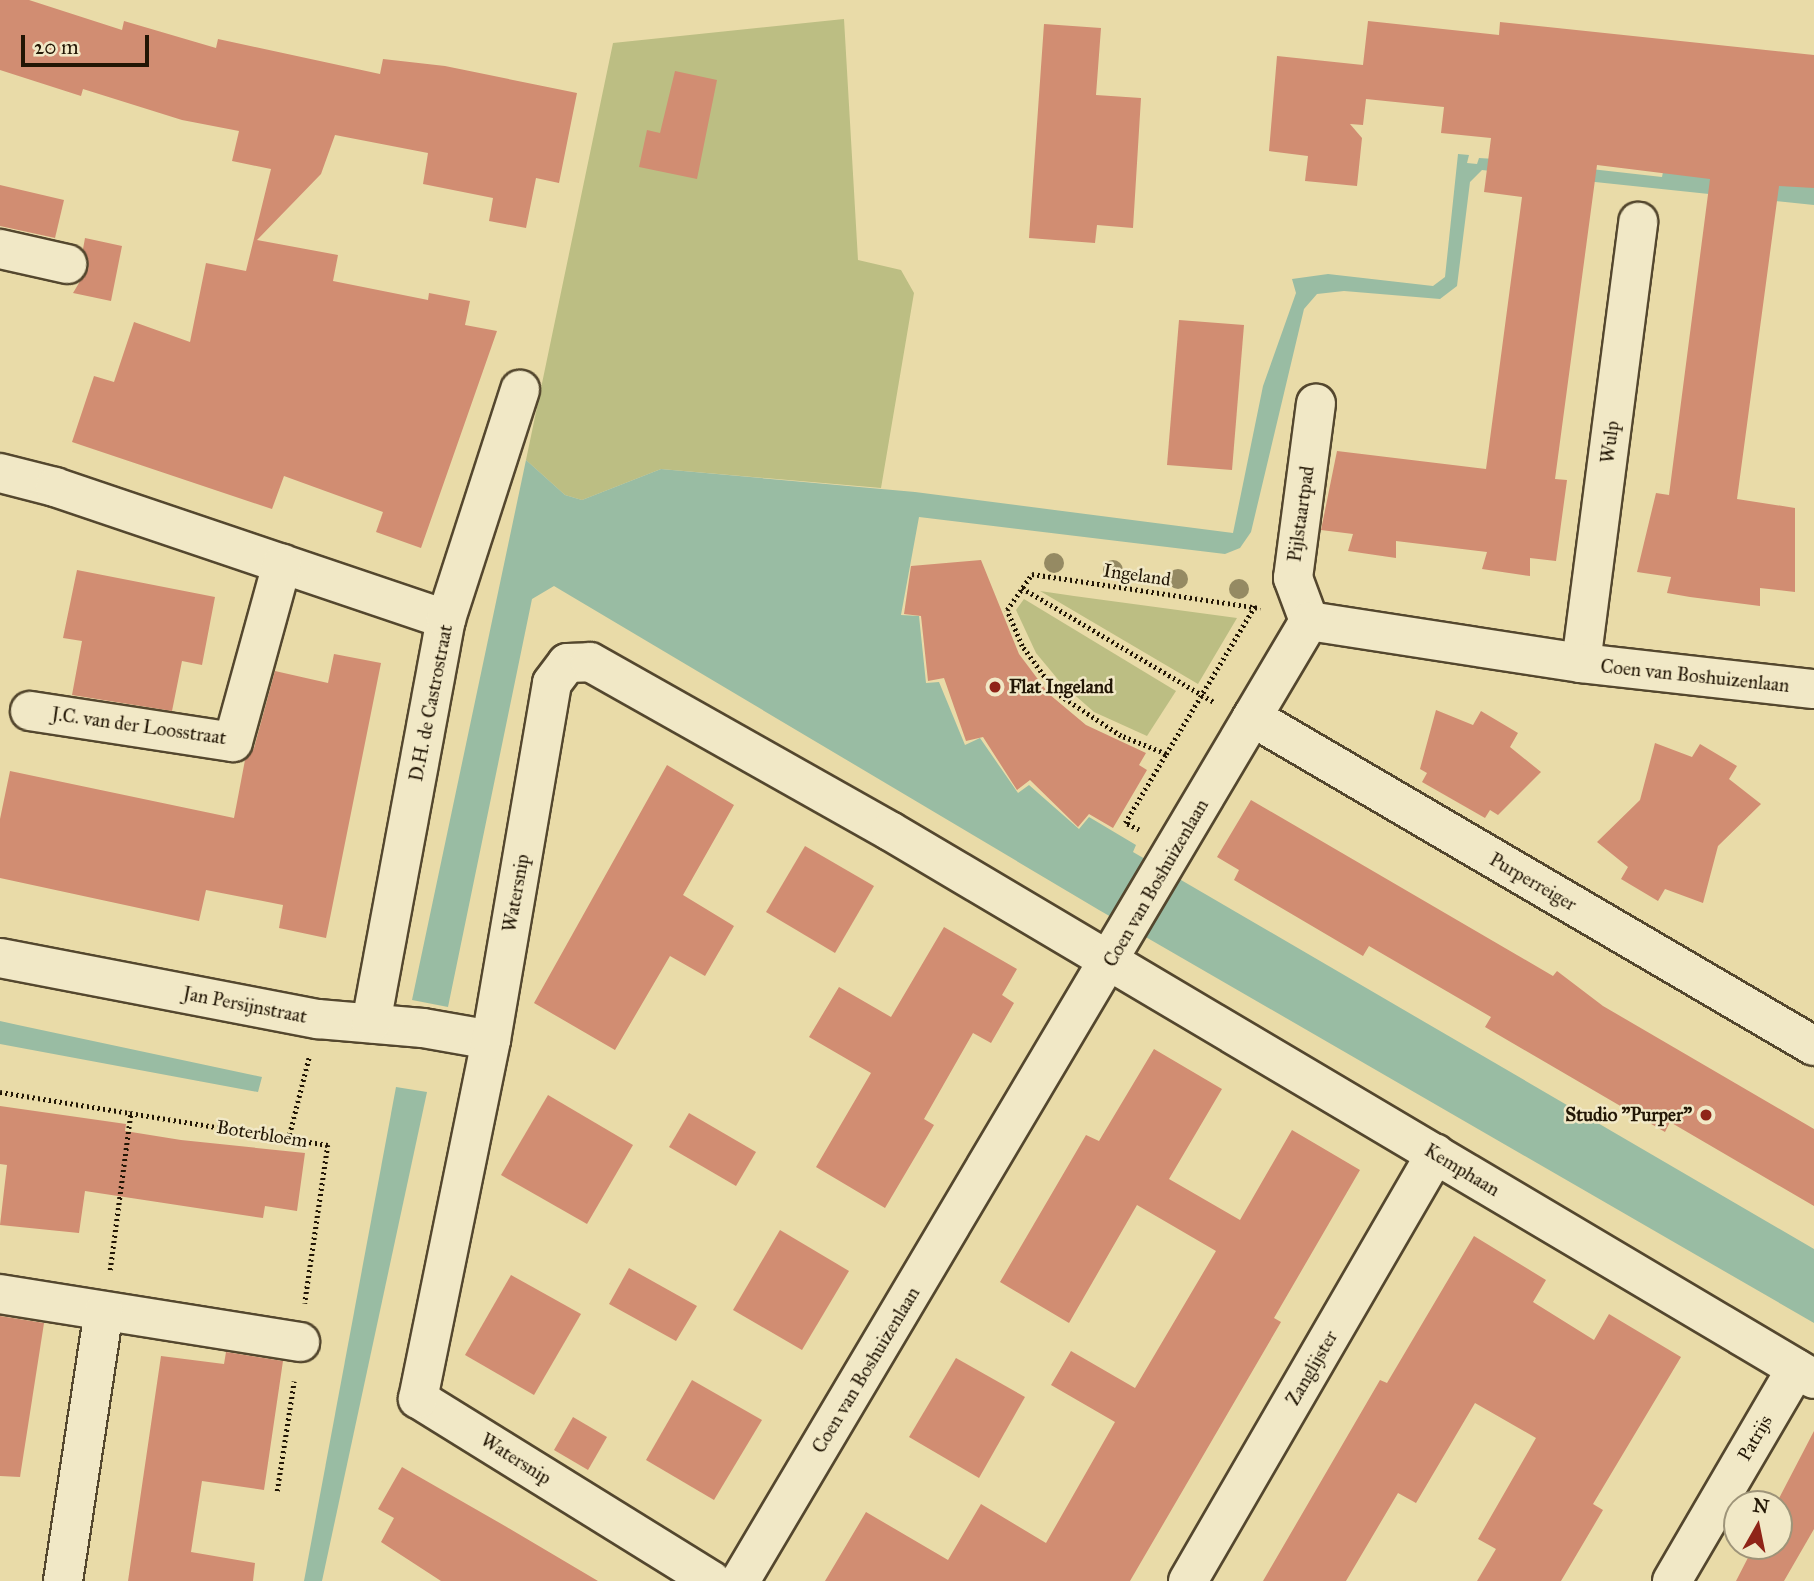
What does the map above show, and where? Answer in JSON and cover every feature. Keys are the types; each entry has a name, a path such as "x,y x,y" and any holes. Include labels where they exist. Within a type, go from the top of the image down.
{"street":[{"name":"Wulp","path":"1581,663 1638,222"},
{"path":"0,249 66,264"},
{"name":"D.H. de Castrostraat","path":"371,1023 446,620 520,390"},
{"name":"Pijlstaartpad","path":"1309,621 1293,578 1316,404"},
{"path":"0,473 55,487 446,620"},
{"name":"J.C. van der Loosstraat","path":"30,711 233,742 282,564"},
{"name":"Coen van Boshuizenlaan","path":"740,1581 1171,859 1309,621 1581,663 1814,689"},
{"name":"Watersnip","path":"712,1581 418,1399 491,1040 552,683 567,663 590,663 1119,946"},
{"name":"Purperreiger","path":"1250,720 1814,1046"},
{"name":"Kemphaan","path":"1119,946 1436,1154 1805,1374"},
{"name":"Jan Persijnstraat","path":"0,958 318,1018 491,1040"},
{"name":"Zanglijster","path":"1188,1581 1436,1154"},
{"path":"0,1294 300,1342"},
{"path":"63,1581 104,1311"},
{"name":"Patrijs","path":"1672,1581 1805,1374"}],"path":[{"name":"Ingeland","path":"1022,588 1032,575 1255,606 1309,621"},
{"path":"1166,754 1087,717 1038,673 1007,610 1022,588 1200,694 1250,720"},
{"path":"1171,859 1125,822 1255,606"},
{"path":"288,1140 318,1018"},
{"name":"Boterbloem","path":"0,1092 131,1111 328,1145 277,1491"},
{"path":"104,1311 131,1111"}],"shaded area":[{"path":"844,19 858,260 901,270 914,293 881,488 661,469 582,500 565,495 526,460 613,43"},
{"path":"1458,154 1469,155 1467,163 1477,164 1479,158 1511,160 1662,177 1663,172 1814,187 1814,205 1482,170 1470,182 1457,286 1440,299 1344,291 1317,294 1304,309 1251,532 1240,548 1225,554 919,517 901,615 919,616 926,683 939,682 965,745 980,738 1018,793 1029,785 1079,829 1089,817 1136,845 1133,852 1814,1249 1814,1323 1099,910 554,586 532,599 448,1007 412,1000 526,460 565,495 582,500 661,469 915,492 1233,533 1263,386 1296,293 1292,279 1328,274 1433,286 1445,277"},
{"path":"1040,591 1074,596 1237,618 1198,684"},
{"path":"1024,599 1176,691 1147,736 1094,712 1061,683 1036,653 1016,610"},
{"path":"0,1021 262,1077 258,1092 0,1044"},
{"path":"396,1087 427,1092 322,1581 304,1581"}],"building":[{"path":"0,0 29,0 122,30 124,21 216,48 218,39 380,74 383,59 445,66 577,93 559,183 536,178 526,228 489,221 493,198 423,184 428,153 335,135 321,174 257,240 338,255 333,281 428,300 429,293 470,301 465,325 497,331 421,548 376,532 383,512 284,476 272,509 72,442 94,376 114,382 134,322 190,342 206,263 246,271 271,169 232,161 239,131 182,120 83,89 81,96 0,70"},
{"path":"1368,21 1499,35 1500,22 1814,55 1814,188 1779,186 1737,499 1795,508 1795,592 1760,588 1760,606 1667,593 1671,577 1637,572 1656,493 1669,495 1710,179 1597,165 1555,479 1567,480 1556,561 1530,558 1530,576 1482,569 1487,552 1396,541 1396,558 1348,551 1353,534 1321,530 1337,451 1486,469 1522,197 1484,192 1491,138 1441,133 1444,107 1366,99 1363,125 1350,124 1362,138 1357,186 1305,181 1308,156 1269,151 1277,56 1363,65"},
{"path":"1044,24 1101,28 1096,95 1141,98 1133,228 1097,225 1095,243 1029,238"},
{"path":"675,71 717,80 697,179 639,167 647,130 660,133"},
{"path":"0,185 64,200 55,238 0,226"},
{"path":"85,238 122,246 111,301 73,293 88,268 83,249"},
{"path":"1179,320 1244,325 1232,470 1167,465"},
{"name":"Flat Ingeland","path":"981,560 1019,654 1049,694 1086,725 1146,753 1139,765 1147,770 1113,828 1089,814 1078,827 1030,780 1017,790 983,737 966,741 944,678 928,681 921,616 904,614 911,566"},
{"path":"77,570 215,597 202,665 182,661 172,711 72,695 82,641 63,638"},
{"path":"334,654 381,663 326,938 279,928 283,905 206,890 199,921 0,878 0,819 10,771 234,818 245,760 254,748 275,671 328,683"},
{"path":"1436,710 1473,725 1481,711 1518,733 1510,747 1541,772 1498,815 1490,810 1485,818 1422,782 1427,773 1420,769"},
{"path":"1655,743 1692,757 1700,744 1737,766 1729,779 1761,804 1718,846 1703,903 1665,889 1658,901 1621,879 1628,867 1597,842 1640,800"},
{"path":"667,765 734,805 683,895 734,926 705,976 670,956 615,1050 534,1003"},
{"path":"1251,800 1553,976 1557,971 1603,1006 1814,1129 1814,1206 1670,1122 1665,1132 1485,1027 1491,1017 1369,946 1363,956 1234,880 1239,870 1217,857"},
{"path":"805,846 874,886 835,953 766,912"},
{"path":"944,927 1017,969 1002,995 1014,1003 991,1043 973,1033 924,1119 934,1125 885,1208 816,1167 871,1073 809,1037 839,987 891,1017"},
{"path":"1154,1049 1222,1089 1169,1179 1240,1220 1292,1130 1360,1170 1274,1318 1281,1322 1130,1581 825,1581 866,1512 948,1560 981,1504 1046,1543 1115,1422 1051,1385 1071,1351 1135,1388 1216,1251 1137,1205 1069,1323 1000,1282 1086,1135 1099,1141"},
{"path":"548,1095 633,1145 587,1224 501,1175"},
{"path":"0,1106 126,1124 125,1131 181,1140 305,1153 297,1211 265,1206 263,1218 85,1191 79,1233 0,1225 7,1165 0,1164"},
{"path":"689,1113 756,1152 736,1186 669,1147"},
{"path":"780,1230 849,1271 802,1350 733,1310"},
{"path":"1474,1236 1546,1280 1533,1302 1594,1340 1609,1314 1681,1357 1593,1504 1603,1510 1561,1581 1477,1581 1496,1549 1478,1539 1536,1438 1475,1403 1416,1503 1398,1493 1346,1581 1263,1581 1380,1380 1387,1383"},
{"path":"629,1268 697,1306 676,1341 609,1304"},
{"path":"511,1275 581,1314 534,1395 465,1355"},
{"path":"0,1316 44,1323 20,1477 0,1476"},
{"path":"226,1352 283,1361 264,1490 202,1481 191,1552 255,1563 253,1581 128,1581 161,1356 224,1364"},
{"path":"956,1358 1025,1397 979,1478 909,1437"},
{"path":"692,1380 762,1420 714,1500 646,1460"},
{"path":"573,1417 607,1437 588,1470 554,1450"},
{"path":"1814,1431 1814,1529 1784,1581 1736,1581 1747,1560 1793,1560 1793,1490 1783,1490"},
{"path":"402,1467 598,1581 441,1581 381,1542 394,1518 378,1509"}],"place":[{"name":"Flat Ingeland","path":"995,687"},
{"name":"Studio \"Purper\"","path":"1706,1115"}]}
